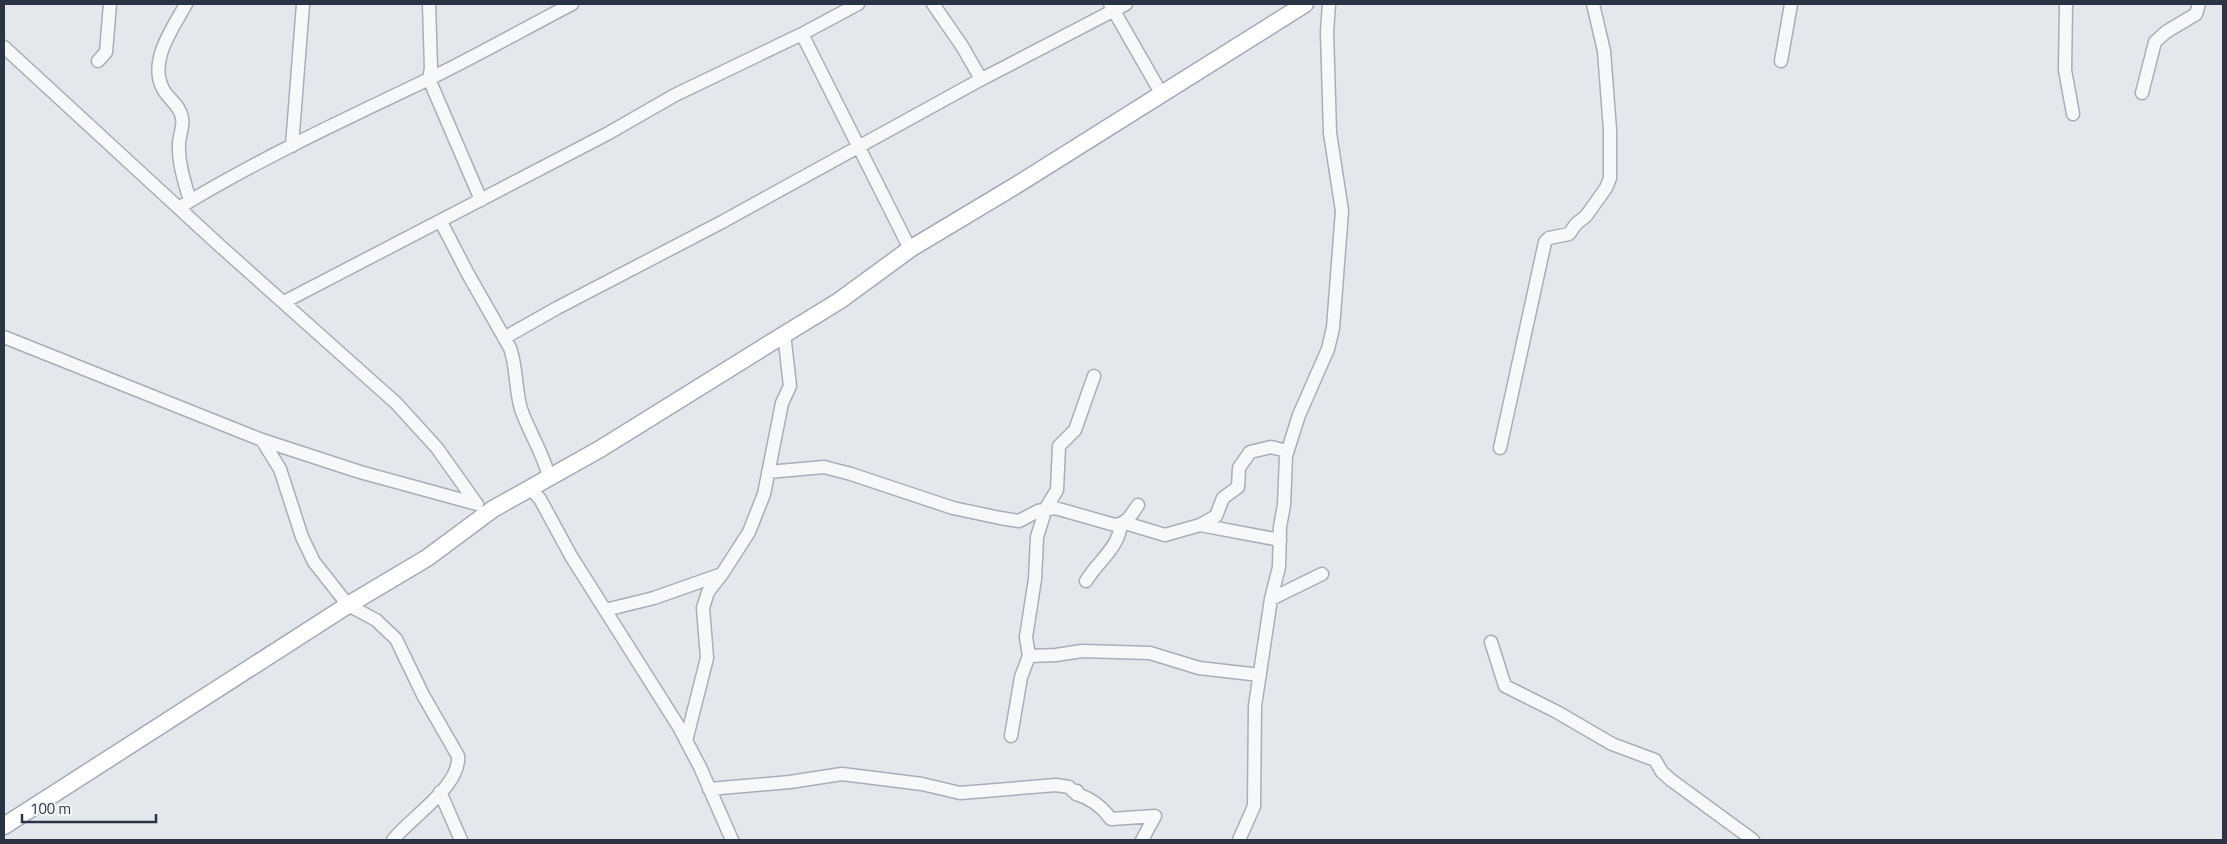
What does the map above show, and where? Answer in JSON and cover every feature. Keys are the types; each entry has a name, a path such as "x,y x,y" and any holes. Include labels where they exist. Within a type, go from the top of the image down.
{"main road":[{"path":"4,826 348,605 427,558 493,509 600,449 839,301 910,249 1015,186 1305,4"}],"street":[{"path":"98,62 106,52 110,4"},
{"path":"185,204 179,146 183,121 182,114 163,90 159,81 158,64 186,4"},
{"path":"292,146 303,4"},
{"path":"429,4 431,68 429,79 481,200"},
{"path":"185,204 234,175 429,79 572,4"},
{"path":"284,302 441,222 607,134 675,95 802,34 858,4"},
{"path":"933,4 962,46 981,79"},
{"path":"504,338 556,308 722,222 1112,7 1126,4"},
{"path":"1239,840 1254,810 1254,721 1271,599 1279,567 1287,451 1299,415 1328,349 1334,318 1342,212 1330,133 1327,57 1329,4"},
{"path":"1500,448 1545,242 1549,238 1569,234 1576,224 1586,216 1609,181 1610,130 1604,50 1593,4"},
{"path":"1781,61 1791,4"},
{"path":"2066,4 2065,70 2072,114"},
{"path":"2142,93 2153,45 2166,32 2196,14 2199,4"},
{"path":"1112,7 1161,93"},
{"path":"802,34 910,249"},
{"path":"4,46 185,204 284,302 402,409 437,448 476,503"},
{"path":"441,222 515,360 515,384 522,411 545,461 549,477"},
{"path":"686,741 707,658 703,608 708,592 749,532 764,494 782,403 790,386 785,342 781,336"},
{"path":"4,337 262,440 360,472 493,509"},
{"path":"1011,736 1021,677 1029,656 1026,637 1035,579 1037,537 1046,508 1057,490 1059,446 1075,430 1094,376"},
{"path":"262,440 280,470 297,523 314,562 348,605 376,620 396,639 423,696 454,749 459,763 453,777 393,840"},
{"path":"768,472 814,467 837,470 953,508 1016,521 1046,508 1055,508 1115,525 1123,524 1165,535 1200,525 1216,516 1223,498 1238,487 1239,468 1250,452 1271,447 1287,451"},
{"path":"530,488 540,499 570,556 686,741 732,840"},
{"path":"1086,582 1092,570 1116,543 1123,524 1138,505"},
{"path":"1200,525 1280,540"},
{"path":"604,610 654,598 722,574"},
{"path":"1271,599 1322,574"},
{"path":"1490,642 1505,686 1557,712 1612,744 1654,760 1662,772 1671,780 1753,840"},
{"path":"1029,656 1056,655 1082,651 1150,653 1199,668 1260,675"},
{"path":"709,789 790,782 842,774 922,784 960,793 1056,785 1069,787 1074,792 1077,791 1076,794 1089,798 1104,810 1111,820 1155,816 1142,840"},
{"path":"440,792 452,814 461,840"}]}
